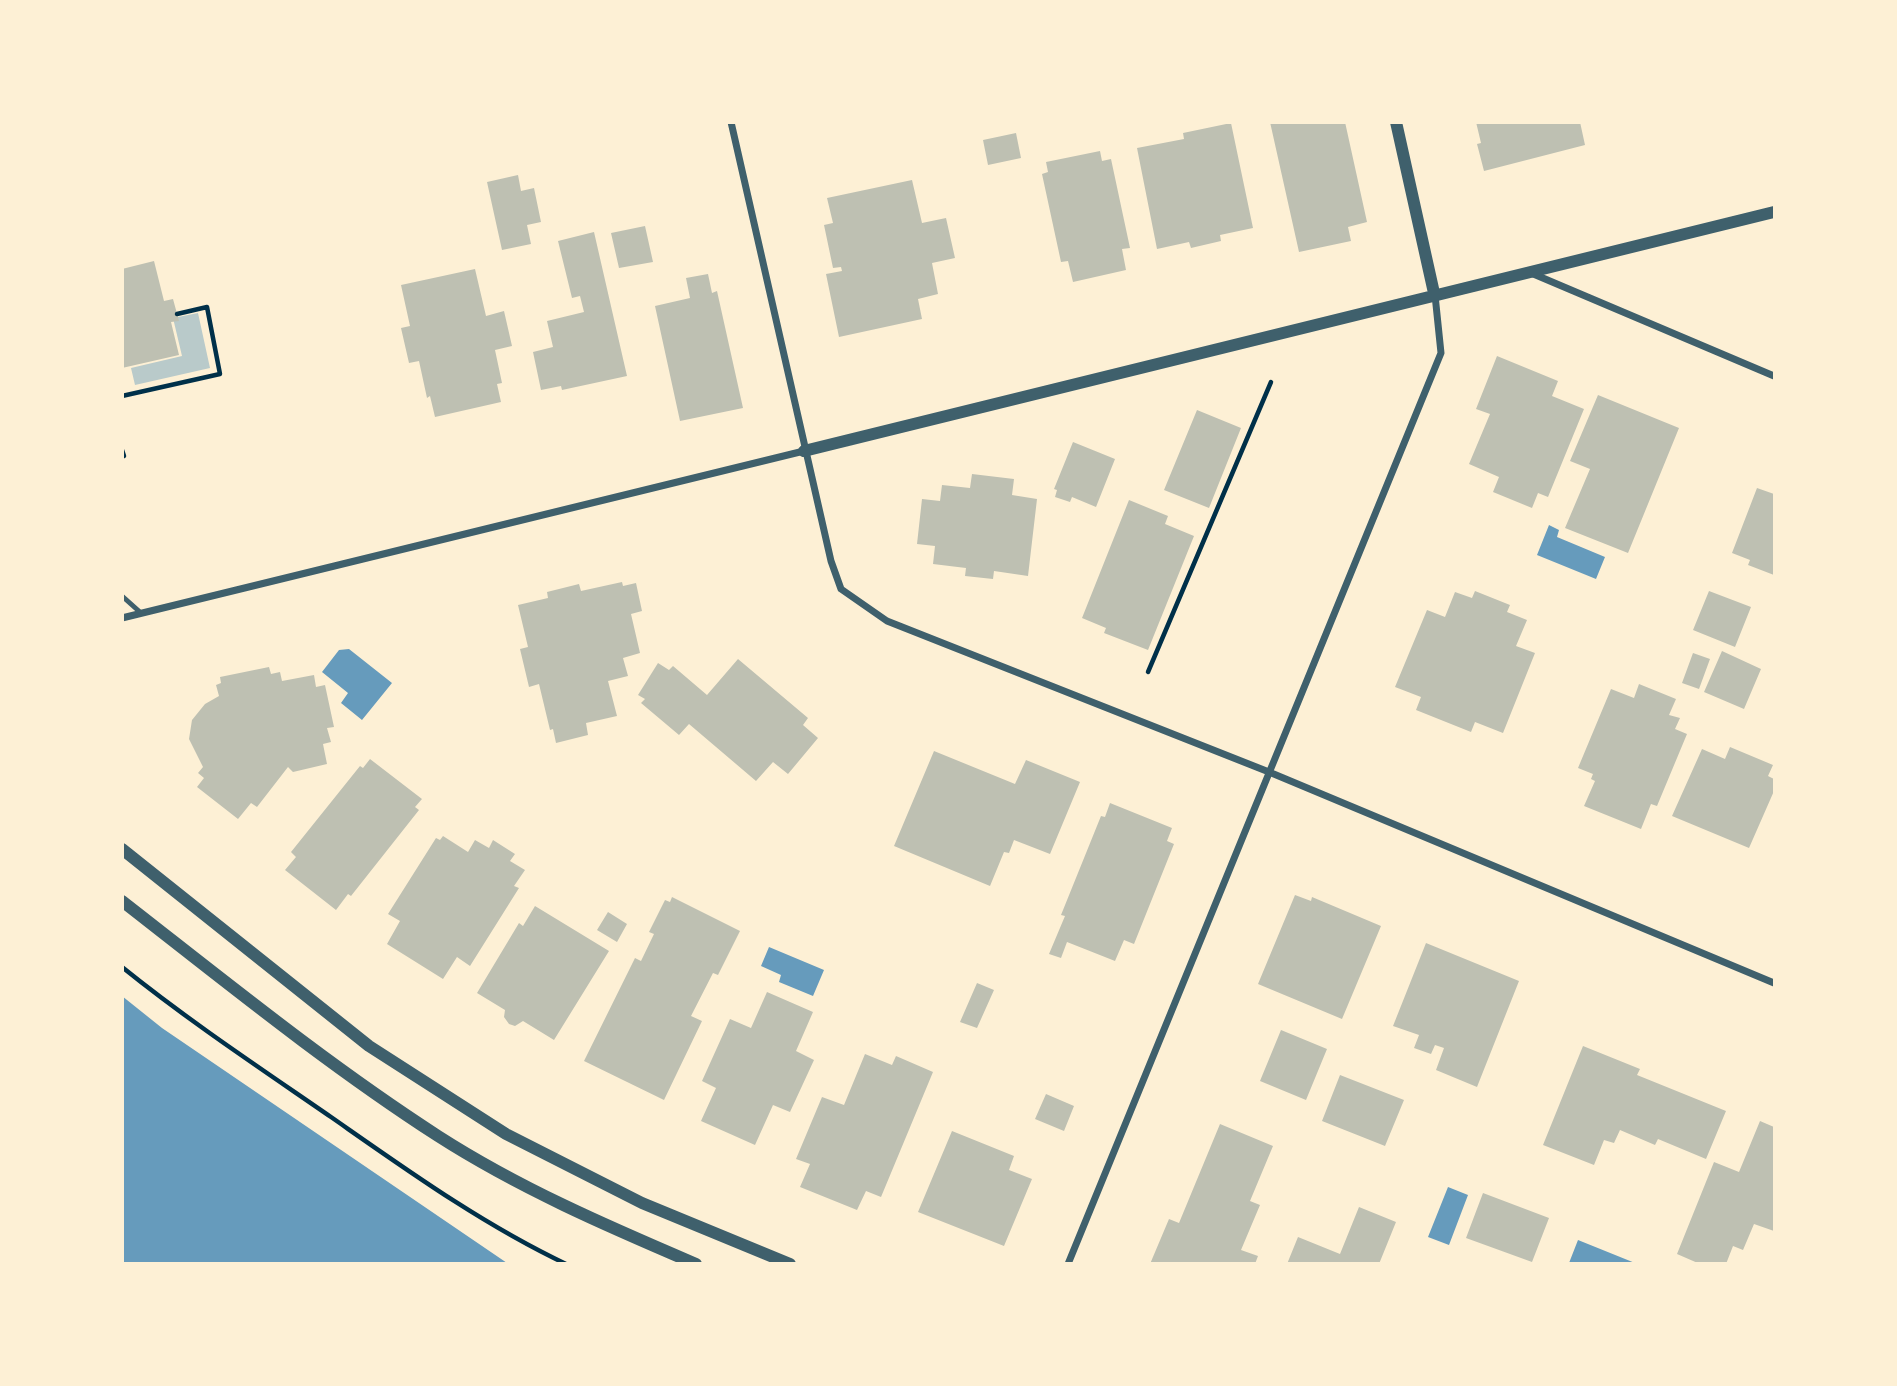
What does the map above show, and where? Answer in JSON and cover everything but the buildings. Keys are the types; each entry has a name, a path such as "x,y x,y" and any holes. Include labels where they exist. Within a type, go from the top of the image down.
{"street":[{"path":"732,122 804,451 841,589 861,606 887,621 1269,772 1774,983"},
{"path":"1068,1264 1441,353 1434,293 1396,122"},
{"path":"122,618 1434,293 1774,212"},
{"path":"1527,272 1774,376"},
{"path":"122,849 369,1046 506,1134 642,1203 790,1264"},
{"path":"122,901 314,1051 440,1137 582,1216 696,1264"}],"lane":[{"path":"122,596 141,613"}],"path":[{"path":"122,396 220,374 207,307 177,314"},
{"path":"1148,672 1271,382"},
{"path":"122,967 168,1004 395,1161 512,1238 566,1264"}],"shaded area":[{"path":"198,313 210,368 135,385 131,368 182,356 173,318"}],"water":[{"path":"1549,525 1559,530 1557,537 1605,557 1596,579 1537,555"},
{"path":"349,649 392,683 362,720 341,703 348,693 322,672 339,650"},
{"path":"769,947 824,970 813,996 779,982 781,975 761,966"},
{"path":"122,996 162,1028 507,1263 123,1263"},
{"path":"1448,1187 1468,1195 1449,1245 1428,1237"},
{"path":"1578,1240 1635,1263 1569,1263"}]}
